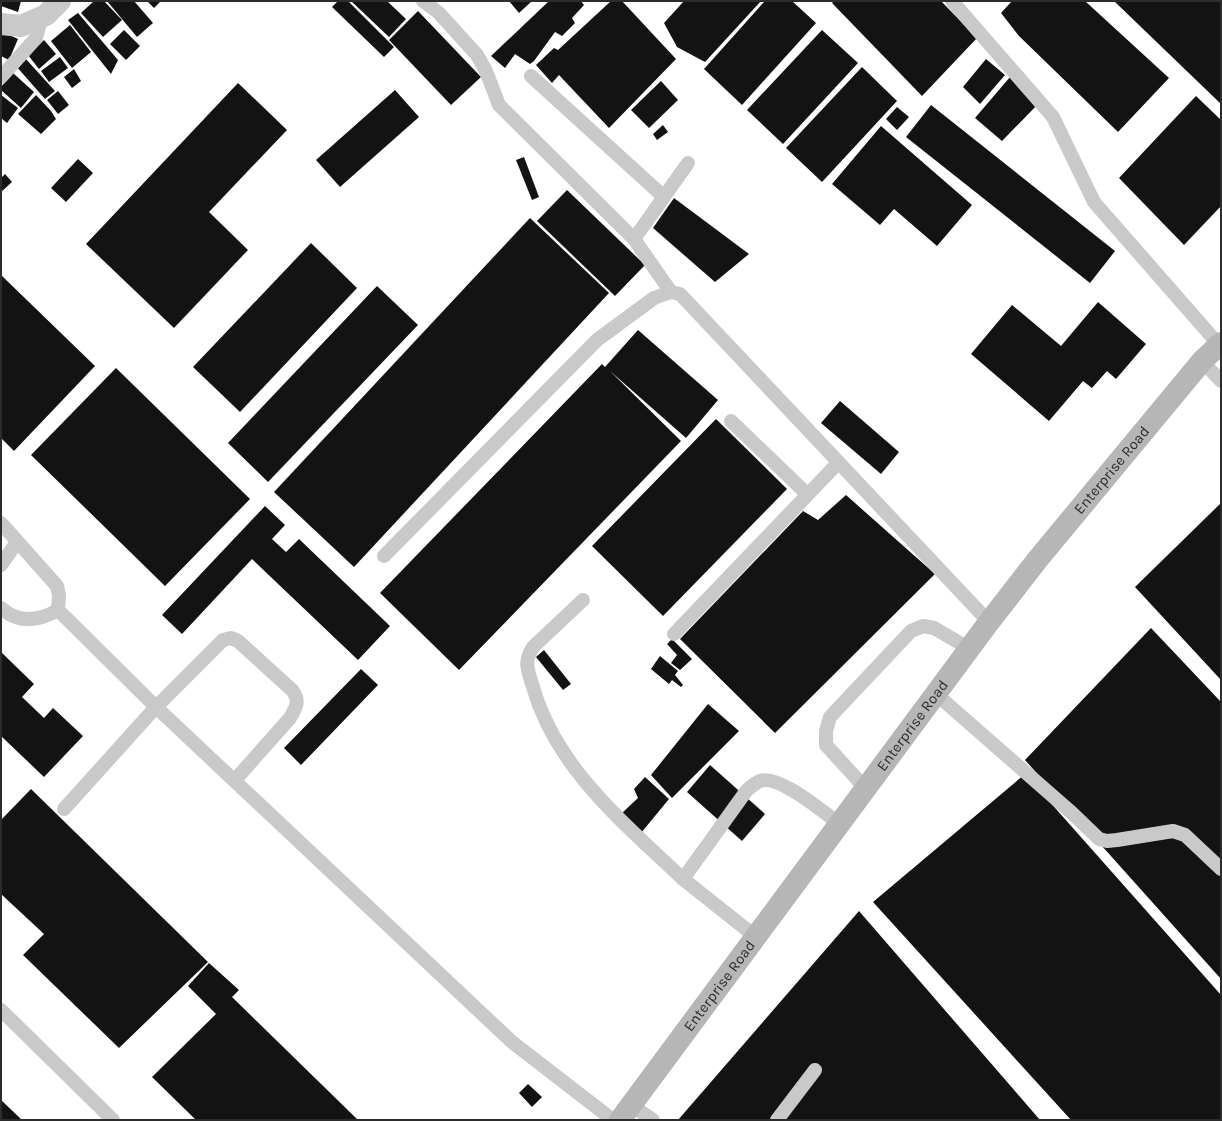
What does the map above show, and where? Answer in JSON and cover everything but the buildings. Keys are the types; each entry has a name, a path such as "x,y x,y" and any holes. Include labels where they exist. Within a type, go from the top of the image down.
{"main road":[{"name":"Enterprise Road","path":"625,1113 989,622 1038,559 1202,361 1220,344"}],"street":[{"path":"1,24 21,26 46,15 60,1"}],"lane":[{"path":"423,1 439,13 477,55 486,71 499,105 634,239 671,292"},
{"path":"952,1 1053,117 1094,202 1220,344"},
{"path":"1,77 36,38 40,27 38,19"},
{"path":"531,76 664,197"},
{"path":"634,239 688,163"},
{"path":"384,556 597,340 654,298 671,292 680,294 989,622"},
{"path":"1202,361 1221,381"},
{"path":"731,422 807,494"},
{"path":"674,634 838,463"},
{"path":"1,523 57,586 59,595 58,610 156,707 512,1042 612,1120"},
{"path":"1,565 17,542"},
{"path":"583,600 534,647 527,656 527,666 539,706 554,734 584,781 605,805 683,879 756,937"},
{"path":"1,608 13,615 29,620 40,619 58,610"},
{"path":"866,789 826,744 826,730 830,717 911,631 923,626 934,628 970,649"},
{"path":"64,810 156,707 223,640 231,638 238,641 293,691 297,697 297,706 290,718 235,780"},
{"path":"936,694 1072,814 1098,839 1107,841 1173,831 1179,832 1185,835 1221,869"},
{"path":"683,879 747,790 760,781 772,781 787,787 840,824"},
{"path":"1,1010 113,1120"},
{"path":"777,1120 815,1070"},
{"path":"625,1113 653,1120"}]}
